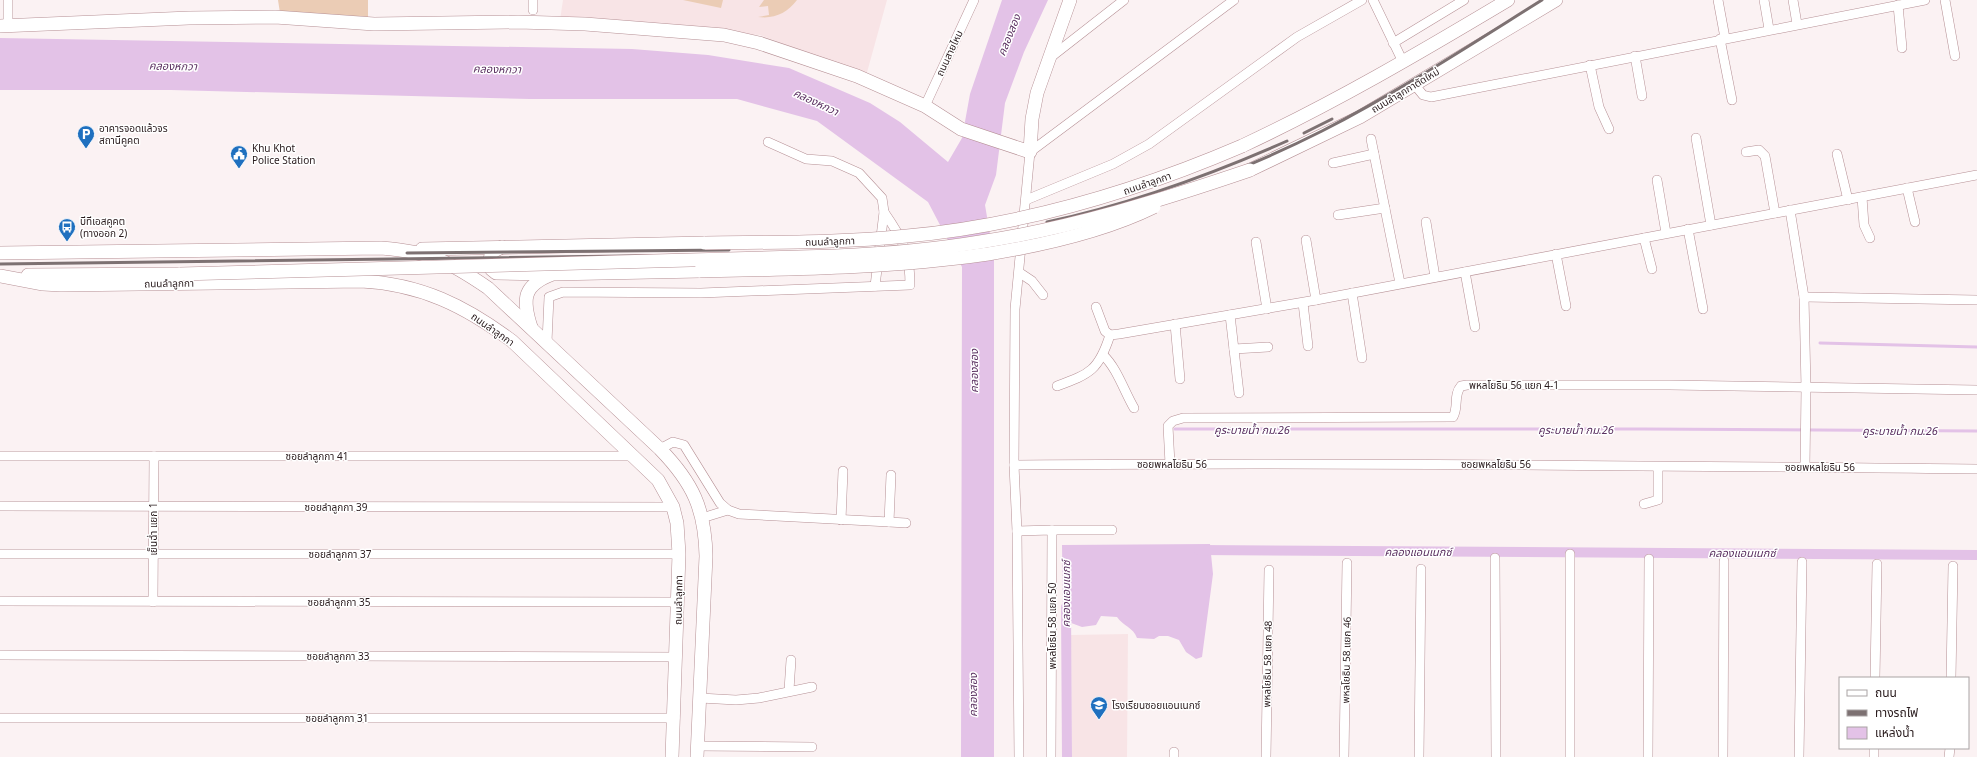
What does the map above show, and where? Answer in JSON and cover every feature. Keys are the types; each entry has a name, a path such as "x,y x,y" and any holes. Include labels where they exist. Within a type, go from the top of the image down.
{"main road":[{"path":"4,26 188,18 275,17 374,24 518,22 585,24 702,33 759,43 857,76 925,106 961,129 1030,152 1032,119 1037,93 1070,0"},
{"path":"1402,62 1508,0"},
{"name":"ถนนลำลูกกาตัดใหม่","path":"1250,170 1342,126 1556,0"},
{"name":"ถนนลำลูกกา","path":"404,250 863,240 928,234 979,226 1038,214 1100,198 1168,176 1242,146 1321,108 1402,62"},
{"name":"ถนนลำลูกกา","path":"0,276 180,274 867,254 952,246 1009,237 1090,219 1179,194 1250,170"},
{"path":"502,247 492,252 490,259 491,269 496,273 553,274 700,271 922,263 1038,245 1124,221 1179,194"},
{"name":"ถนนลำลูกกา","path":"0,253 380,248 425,254 458,267 488,288 660,449 690,487 706,532 697,752"},
{"path":"531,327 527,314 527,296 535,281 553,274"},
{"name":"ถนนลำลูกกา","path":"0,276 44,284 61,285 361,281 385,282 425,292 464,309 488,323 512,341 658,480 673,507 677,523 679,554 675,718 672,757"}],"street":[{"path":"4,26 8,0"},
{"path":"533,0 533,10"},
{"name":"ถนนสายไหม","path":"925,106 974,0"},
{"path":"1050,57 1124,0"},
{"path":"1019,757 1017,530 1014,465 1015,309 1020,273 1030,152 1234,0"},
{"path":"1026,200 1113,164 1149,144 1296,37 1362,0"},
{"path":"1372,0 1402,62"},
{"path":"1393,43 1464,0"},
{"path":"1718,0 1722,38 1732,100"},
{"path":"1764,0 1769,29"},
{"path":"1793,0 1797,24"},
{"path":"1414,84 1423,95 1431,97 1722,38 1925,0"},
{"path":"1945,0 1955,56"},
{"path":"1898,5 1902,48"},
{"path":"1635,56 1642,96"},
{"path":"1590,65 1599,106 1609,129"},
{"path":"1696,138 1711,225"},
{"path":"1371,139 1400,283"},
{"path":"768,142 806,159 832,161 859,173 882,198 884,212 875,286"},
{"path":"1746,152 1759,150 1765,156 1775,213"},
{"path":"1333,163 1374,154"},
{"path":"1837,154 1848,200"},
{"path":"1096,307 1104,331 1110,335 1352,294 1400,283 1977,175"},
{"path":"1657,180 1666,233"},
{"path":"1907,188 1915,222"},
{"path":"1862,197 1864,225 1870,238"},
{"path":"1338,215 1385,208"},
{"path":"1790,210 1804,297 1806,388 1805,467"},
{"path":"547,342 549,297 563,292 701,293 910,285 908,254 896,230 884,212"},
{"path":"1426,222 1435,277"},
{"path":"1688,229 1703,308"},
{"path":"1644,238 1652,270"},
{"path":"1306,240 1316,300"},
{"path":"1256,242 1267,309"},
{"path":"1556,254 1566,306"},
{"path":"1465,272 1476,327"},
{"path":"1020,273 1032,282 1043,295"},
{"path":"1352,294 1362,358"},
{"path":"1804,297 1977,300"},
{"path":"1303,303 1308,346"},
{"path":"1230,315 1239,393"},
{"path":"1175,324 1180,379"},
{"path":"1057,386 1083,377 1094,368 1103,355 1110,335"},
{"path":"1234,349 1268,347"},
{"path":"1103,355 1112,363 1116,370 1118,379 1134,408"},
{"name":"พหลโยธิน 56 แยก 4-1","path":"1170,464 1168,426 1173,420 1182,418 1453,417 1456,412 1457,390 1461,386 1468,385 1670,385 1806,388"},
{"path":"1806,388 1977,390"},
{"path":"660,449 673,442 679,442 684,445 720,502 728,510 739,514 906,523"},
{"name":"ซอยลำลูกกา 41","path":"0,456 633,456"},
{"name":"เย็นฉ่ำ แยก 1","path":"153,602 154,456"},
{"name":"ซอยพหลโยธิน 56","path":"1014,465 1516,464 1658,467 1977,469"},
{"path":"1644,504 1658,500 1658,467"},
{"path":"841,520 843,471"},
{"path":"889,522 891,475"},
{"name":"ซอยลำลูกกา 39","path":"0,506 673,507"},
{"path":"702,518 728,510"},
{"path":"1017,530 1112,530"},
{"name":"พหลโยธิน 58 แยก 50","path":"1051,757 1052,530"},
{"name":"ซอยลำลูกกา 37","path":"0,554 679,554"},
{"path":"1570,554 1570,757"},
{"path":"1495,558 1496,757"},
{"path":"1648,757 1649,559"},
{"path":"1723,757 1724,560"},
{"path":"1799,757 1802,562"},
{"name":"พหลโยธิน 58 แยก 46","path":"1344,757 1347,563"},
{"path":"1875,677 1877,564"},
{"path":"1951,677 1953,566"},
{"path":"1420,757 1421,569"},
{"name":"พหลโยธิน 58 แยก 48","path":"1266,757 1269,570"},
{"name":"ซอยลำลูกกา 35","path":"0,601 678,602"},
{"name":"ซอยลำลูกกา 33","path":"0,655 677,657"},
{"path":"789,690 791,660"},
{"path":"700,698 736,700 759,698 789,690 812,687"},
{"name":"ซอยลำลูกกา 31","path":"0,718 675,718"},
{"path":"697,752 812,747"}],"shaded area":[{"path":"278,0 368,0 368,17 280,13"},
{"path":"563,0 887,0 866,76 760,35 560,20"},
{"path":"683,0 723,0 721,8"},
{"path":"764,0 797,0 785,12 770,17 758,17 769,15 768,6 759,7"},
{"name":"โรงเรียนซอยแอนเนกซ์","path":"1128,634 1127,757 1072,757 1071,635"}],"water":[{"path":"1002,0 1048,0 1024,52 1005,103 996,175 985,205 994,258 994,757 961,757 962,267 928,202 817,121 737,99 530,99 171,90 0,90 0,38 632,49 708,55 789,68 870,103 900,122 948,162 962,138 970,94"},
{"path":"1210,544 1213,574 1202,657 1196,659 1186,652 1179,640 1168,636 1159,636 1154,639 1137,638 1133,631 1122,623 1117,617 1101,616 1096,625 1082,627 1063,620 1062,545"}],"waterway":[{"name":"คูระบายน้ำ กม.26","path":"1820,343 1977,347"},
{"name":"คูระบายน้ำ กม.26","path":"1175,429 1977,431"},
{"name":"คลองแอนเนกซ์","path":"1199,550 1977,555"},
{"name":"คลองแอนเนกซ์","path":"1066,607 1067,757"}],"railway":[{"path":"0,264 858,253 918,248 1038,230 1096,216 1154,199 1211,180 1267,157 1350,116 1434,68 1542,0"},
{"path":"1304,133 1332,119"},
{"path":"1047,222 1109,207 1170,188 1287,141"},
{"path":"407,253 729,250"}],"place":[{"name":"อาคารจอดแล้วจร สถานีคูคต","path":"86,149"},
{"name":"Khu Khot Police Station","path":"239,169"},
{"name":"บีทีเอสคูคต (ทางออก 2)","path":"67,242"},
{"name":"โรงเรียนซอยแอนเนกซ์","path":"1099,720"}],"water label":[{"name":"คลองสอง","path":"1009,35"},
{"name":"คลองหกวา","path":"173,66"},
{"name":"คลองหกวา","path":"497,69"},
{"name":"คลองหกวา","path":"816,102"},
{"name":"คลองสอง","path":"974,371"},
{"name":"คลองสอง","path":"973,695"}]}
